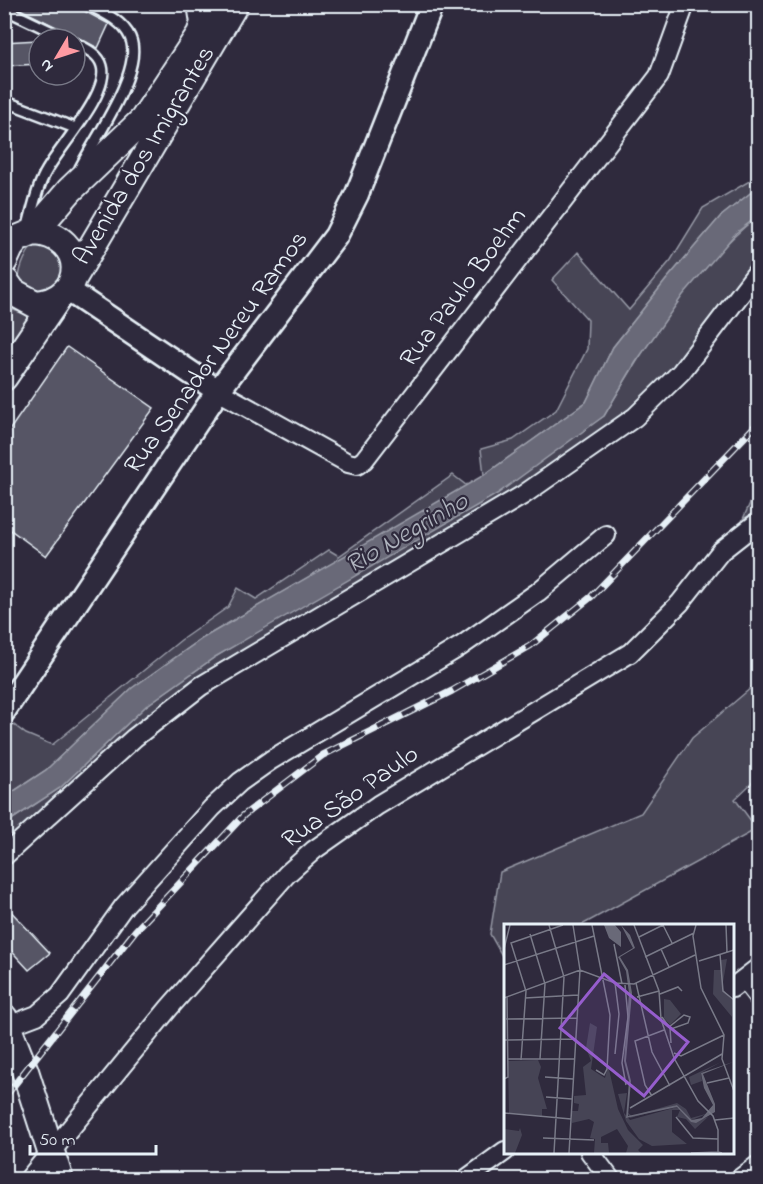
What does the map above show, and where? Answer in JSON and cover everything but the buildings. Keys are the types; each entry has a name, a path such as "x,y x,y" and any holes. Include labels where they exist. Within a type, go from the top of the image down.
{"main road":[{"name":"Avenida dos Imigrantes","path":"13,256 70,190 143,120 200,34 204,23 201,4"},
{"name":"Avenida dos Imigrantes","path":"4,377 67,288 235,4"},
{"path":"48,233 61,239 70,250 75,263 67,288 47,303 29,302 13,292 13,256 48,233"},
{"path":"6,1022 60,1179"}],"street":[{"name":"Rua Senador Nereu Ramos","path":"4,711 218,391 320,260 341,226 357,194 432,4"},
{"name":"Rua Paulo Boehm","path":"218,391 348,463 357,465 364,460 659,76 685,4"},
{"path":"4,856 134,738 201,686 523,495 635,417 681,372 759,271"},
{"path":"67,288 218,391"},
{"name":"Rua São Paulo","path":"28,1179 169,1008 287,874 314,850 378,805 630,653 680,603 721,551 759,522"},
{"path":"6,1022 37,1015 60,995 124,906 204,817 240,782 272,760 461,646 538,591 606,535"},
{"path":"745,978 759,997"},
{"path":"465,1179 504,1152"},
{"path":"592,1154 611,1179"},
{"path":"738,1179 759,1165"}],"lane":[{"path":"70,190 120,93 133,56 130,38 118,22 87,4"},
{"path":"4,9 42,27"},
{"path":"13,256 46,171 99,91 102,65 87,49"},
{"path":"4,101 75,128"}],"shaded area":[{"path":"758,176 758,187 720,217 613,347 586,402 484,475 481,449 513,440 556,410 587,349 588,320 552,280 578,252 629,310 671,260 703,208"},
{"path":"758,216 758,271 635,417 227,669 5,856 5,824 60,788 146,706 215,657 604,416 636,362 691,283 734,237"},
{"path":"37,242 52,244 66,269 54,292 28,291 19,280 24,259"},
{"path":"5,307 36,318 5,368"},
{"path":"453,475 467,486 203,638 132,688 46,770 5,797 5,728 10,722 26,734 52,745 181,640 228,607 238,588 256,599 329,550 339,556"},
{"path":"758,485 758,511 743,519"},
{"path":"758,682 758,777 735,799 757,829 584,924 504,924 504,959 490,934 500,872 641,813 692,738"}],"water":[{"name":"Rio Negrinho","path":"758,187 758,216 736,233 683,295 636,362 604,416 497,494 215,657 146,706 60,788 5,824 5,797 46,770 132,688 203,638 484,475 586,402 613,347 666,280 720,217"}],"railway":[{"path":"4,1098 135,931 244,815 323,755 452,691 530,646 591,597 758,423"}]}
